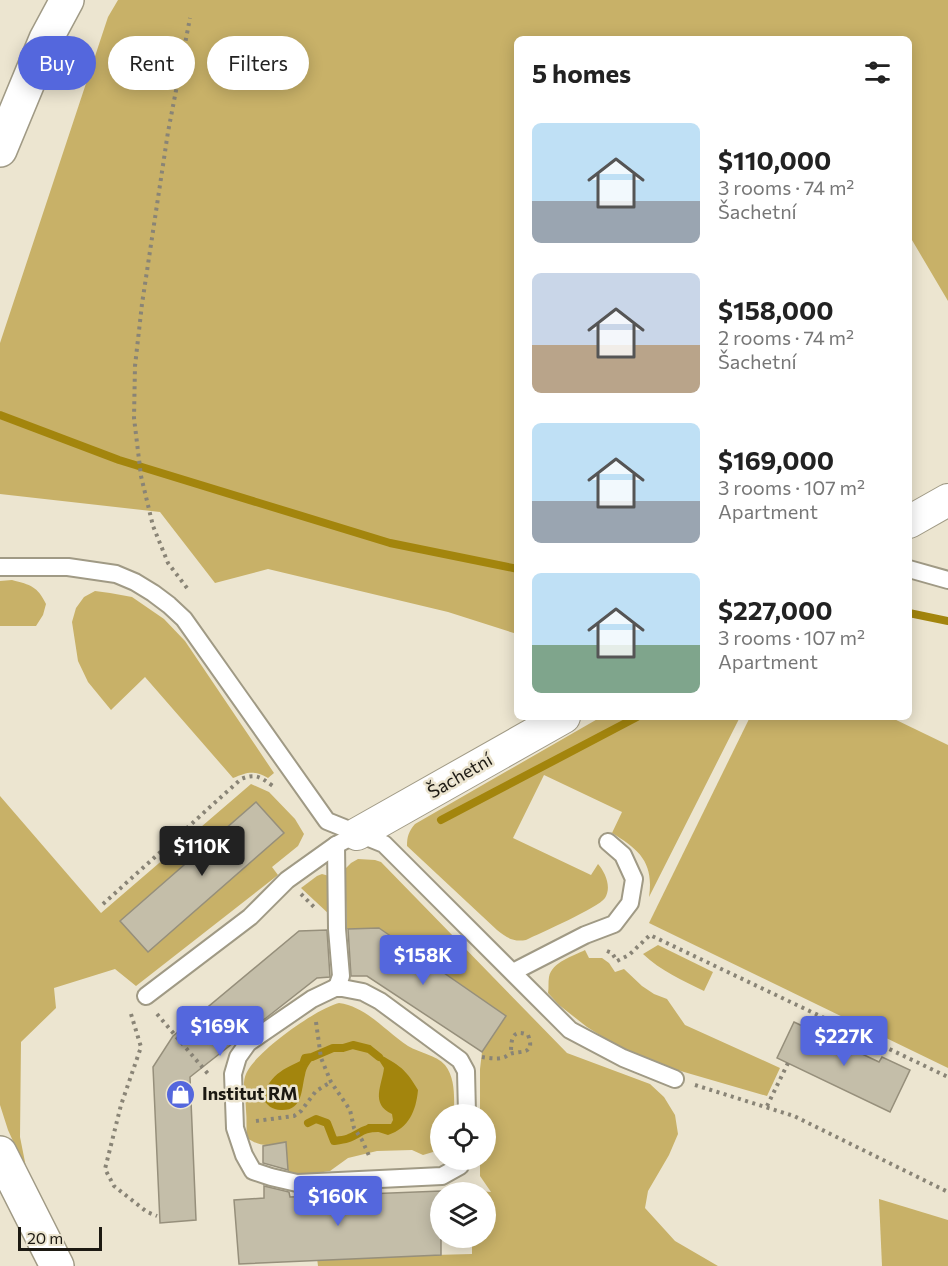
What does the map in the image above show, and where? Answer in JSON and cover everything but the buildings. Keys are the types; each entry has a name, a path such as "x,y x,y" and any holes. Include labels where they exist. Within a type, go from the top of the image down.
{"main road":[{"path":"0,150 46,39 67,0"},
{"path":"0,1153 57,1266"}],"street":[{"path":"912,520 948,500"},
{"name":"Šachetní","path":"347,840 559,720"}],"lane":[{"path":"0,567 68,567 116,574 135,582 169,605 184,619 327,821 347,840 384,844 570,1030 623,1058 675,1079"},
{"path":"912,570 948,580"},
{"path":"146,996 250,916 287,880 347,840"},
{"path":"338,987 340,976 337,929 347,840"},
{"path":"513,972 585,935 614,924 630,903 634,879 623,855 608,842"},
{"path":"453,1170 442,1176 297,1183 254,1171 244,1155 235,1128 232,1074 238,1057 248,1043 312,999 338,987 363,992 380,1001 460,1060 466,1071 466,1104"}],"path":[{"path":"188,589 168,564 153,526 141,476 134,418 135,366 142,304 168,132 190,18"},
{"path":"103,904 241,779 251,775 259,777 274,787"},
{"path":"287,880 337,929"},
{"path":"682,950 948,1077"},
{"path":"146,996 156,1012 209,1075 232,1074"},
{"path":"129,1008 141,1047 121,1106 105,1169 114,1186 147,1212 157,1216"},
{"path":"460,1060 480,1057 503,1058 511,1053 523,1053 529,1048 528,1035 518,1033 513,1036 511,1053"},
{"path":"317,1036 321,1058 331,1082 351,1110 354,1128 362,1140"},
{"path":"767,1106 788,1063"},
{"path":"675,1079 794,1116 948,1192"},
{"path":"235,1122 294,1116 301,1111 316,1091 331,1082"}],"shaded area":[{"path":"118,0 948,0 948,301 912,240 912,36 514,36 514,633 448,612 268,569 215,583 160,512 0,494 0,343 84,90 96,90 96,53 108,17"},
{"path":"12,580 33,587 40,593 46,604 43,615 36,626 0,626 0,581"},
{"path":"95,591 132,597 164,619 185,641 274,773 268,778 250,773 233,778 145,677 111,710 88,682 78,661 72,622 76,608 84,597"},
{"path":"596,720 738,720 649,897 649,875 643,859 630,845 612,833 622,812 544,775 513,838 591,875 598,864 607,880 608,889 605,898 592,908 526,940 510,939 497,930 407,846 407,839 415,824"},
{"path":"749,720 896,720 948,745 948,1068 649,923"},
{"path":"251,784 269,792 295,819 304,834 298,846 272,867 278,875 136,986 115,969 54,988 56,1008 21,1042 20,1137 27,1172 8,1130 0,1105 0,796 101,913"},
{"path":"358,859 381,862 567,1053 650,1084 664,1097 675,1115 678,1134 669,1155 648,1191 645,1208 675,1241 718,1266 318,1266 317,1258 472,1254 472,1248 496,1248 496,1182 484,1182 480,1176 480,1170 496,1170 496,1104 480,1104 480,1069 482,1052 506,1016 379,928 347,929 345,869"},
{"path":"322,874 329,876 330,915 301,888"},
{"path":"658,945 713,972 704,991 664,970 643,954"},
{"path":"585,950 589,958 602,958 615,972 624,969 642,986 667,999 685,1025 780,1068 767,1096 630,1054 587,1027 559,1005 548,993 551,972 564,960"},
{"path":"339,1003 358,1009 408,1046 445,1065 453,1083 454,1104 430,1104 430,1153 423,1155 412,1150 377,1151 348,1158 330,1171 310,1174 288,1173 286,1142 270,1145 247,1138 244,1081 250,1068 271,1045 301,1023"},
{"path":"373,1051 399,1066 418,1090 410,1118 401,1128 388,1135 366,1128 361,1130 368,1124 391,1124 393,1120 392,1114 385,1110 379,1100 384,1068"},
{"path":"309,1057 314,1058 306,1070 297,1103 293,1107 281,1110 268,1105 262,1098 270,1082 286,1068"},
{"path":"879,1199 948,1220 948,1266 882,1266"}],"waterway":[{"path":"0,415 119,460 390,543 514,568"},
{"path":"912,614 948,621"},
{"path":"441,820 631,720"},
{"path":"304,1061 305,1058 333,1048 353,1045 369,1049 379,1057"},
{"path":"308,1123 316,1119 327,1123 334,1141 378,1128"}],"place":[{"name":"Institut RM","path":"181,1094"}]}
